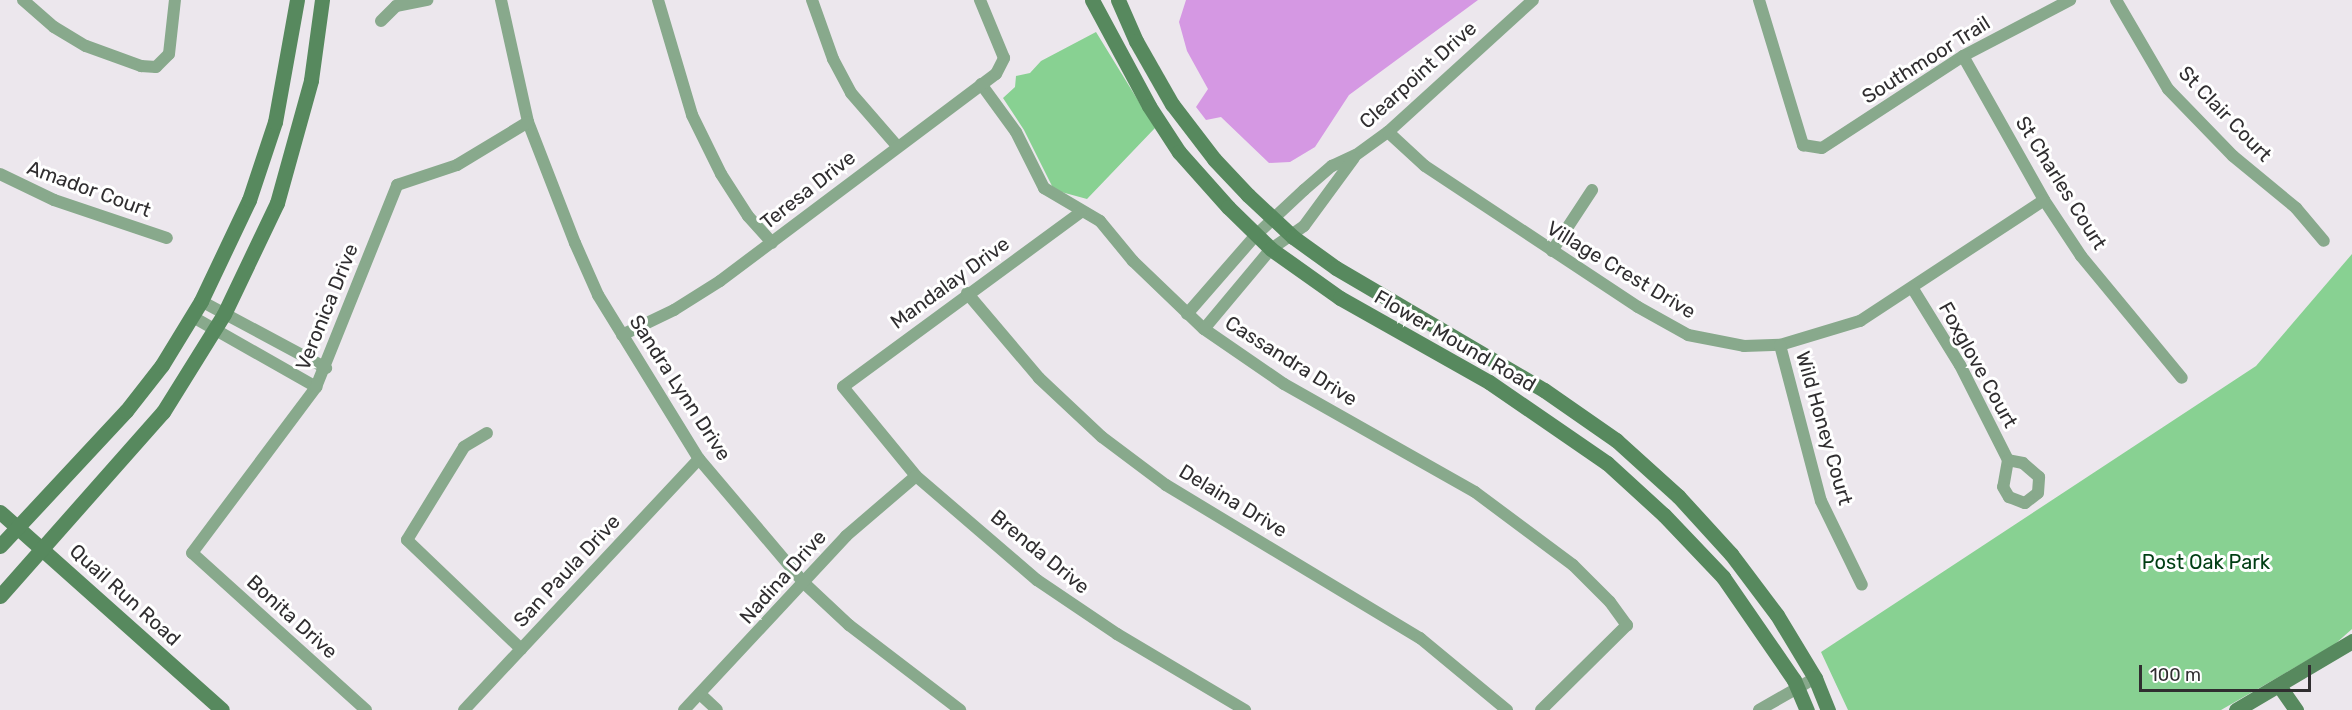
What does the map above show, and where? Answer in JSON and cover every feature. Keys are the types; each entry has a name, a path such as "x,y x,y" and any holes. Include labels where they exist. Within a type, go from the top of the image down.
{"main road":[{"path":"0,546 126,411 162,365 193,317 249,200 274,122 297,0"},
{"path":"0,596 163,412 224,314 277,202 311,80 322,0"},
{"name":"Flower Mound Road","path":"1092,0 1139,87 1179,152 1256,236 1340,298 1490,382 1607,463 1664,515 1723,577 1797,686 1807,710"},
{"name":"Flower Mound Road","path":"1118,0 1136,41 1172,104 1214,159 1273,219 1293,237 1336,268 1544,390 1616,440 1678,496 1731,554 1777,615 1815,678 1828,710"},
{"name":"Quail Run Road","path":"0,512 222,710"},
{"path":"2236,710 2280,687 2352,641"},
{"path":"2280,687 2296,710"}],"street":[{"path":"23,0 54,27 86,46 141,66 156,67 169,54 175,0"},
{"path":"381,21 396,6 427,0"},
{"name":"Sandra Lynn Drive","path":"501,0 528,122 575,243 598,296 699,459 804,583 849,625 960,710"},
{"path":"658,0 670,51 697,125 742,208 772,243"},
{"path":"812,0 833,59 852,93 897,146"},
{"name":"Teresa Drive","path":"622,335 674,310 772,243 897,146 996,74 1004,58 980,0"},
{"name":"Clearpoint Drive","path":"1187,314 1273,219 1332,166 1356,155 1388,132 1533,0"},
{"name":"Southmoor Trail","path":"1759,0 1803,145 1822,148 1963,56 2070,0"},
{"name":"St Clair Court","path":"2116,0 2168,89 2233,156 2296,208 2324,242"},
{"name":"St Charles Court","path":"1963,56 2044,200 2081,256 2182,378"},
{"name":"Cassandra Drive","path":"981,84 1016,132 1044,188 1081,212 1100,221 1133,261 1204,329 1284,384 1475,492 1573,566 1627,625 1542,710"},
{"name":"Veronica Drive","path":"192,553 316,387 326,369 397,185 457,165 528,122"},
{"name":"Village Crest Drive","path":"1388,132 1425,166 1552,251 1688,335 1744,346 1780,345 1860,321 1913,289 2044,200"},
{"name":"Clearpoint Drive","path":"1204,329 1271,249 1293,237 1356,155"},
{"name":"Amador Court","path":"0,174 54,200 166,238"},
{"path":"1552,251 1592,190"},
{"name":"Mandalay Drive","path":"843,387 967,292 1081,212"},
{"name":"Foxglove Court","path":"1913,289 1960,365 2008,460"},
{"name":"Delaina Drive","path":"967,292 1032,371 1102,437 1166,485 1420,638 1507,710"},
{"path":"201,301 326,369"},
{"path":"193,317 316,387"},
{"name":"Wild Honey Court","path":"1780,345 1821,501 1862,585"},
{"name":"Brenda Drive","path":"843,387 916,476 1037,580 1117,634 1245,710"},
{"path":"487,433 464,447 407,540 521,649"},
{"name":"San Paula Drive","path":"464,710 699,459"},
{"name":"Nadina Drive","path":"684,710 846,536 916,476"},
{"name":"Bonita Drive","path":"192,553 366,710"},
{"path":"1758,710 1797,686 1815,678"},
{"path":"700,694 717,710"}],"green space":[{"path":"1096,32 1155,128 1087,199 1054,190 1024,130 1003,98 1015,87 1016,76 1030,73 1041,61"},
{"name":"Post Oak Park","path":"2352,254 2352,629 2334,645 2221,710 1848,710 1821,652 2256,366"}],"shaded area":[{"path":"1186,0 1478,0 1349,95 1315,147 1290,162 1269,163 1221,117 1206,120 1196,107 1208,89 1187,51 1179,22"}]}
